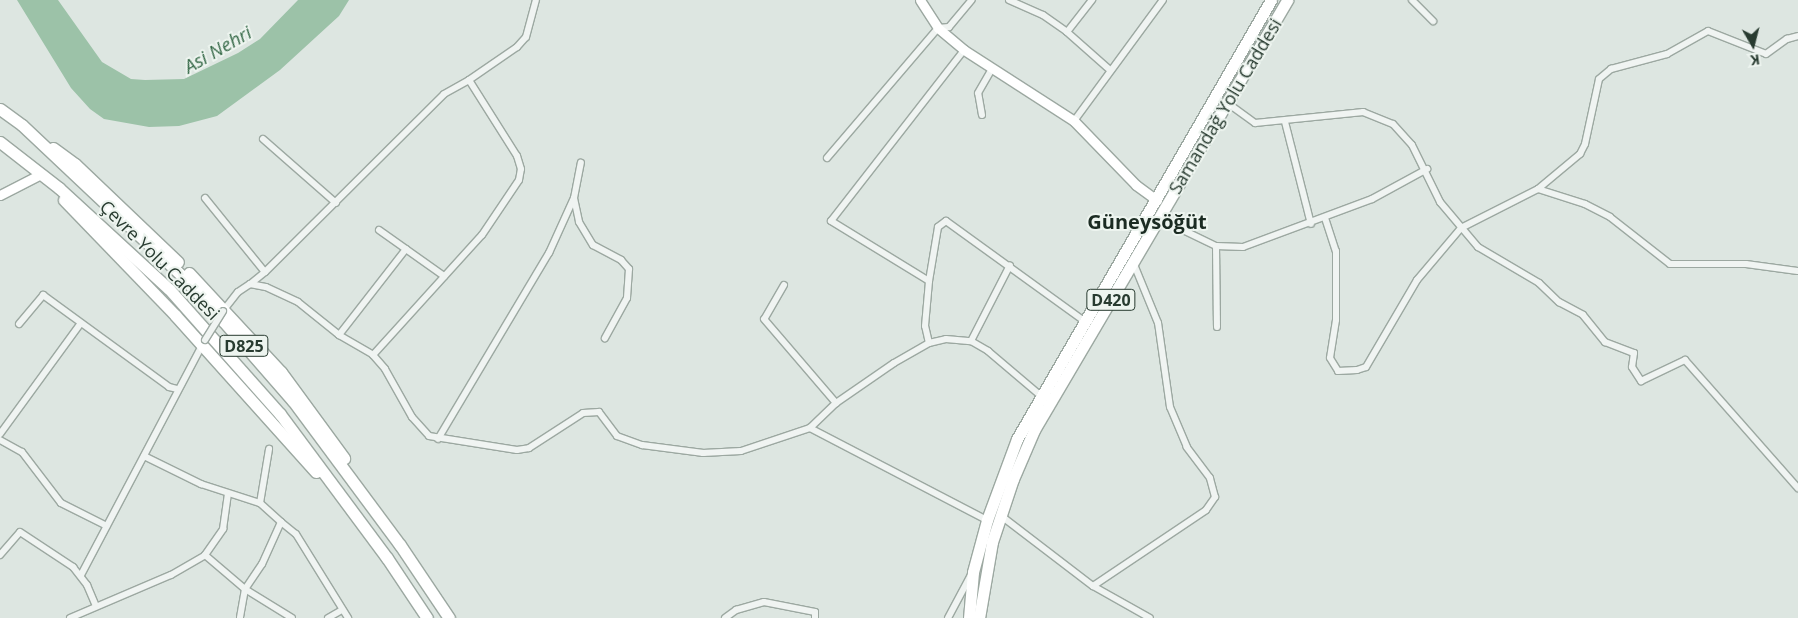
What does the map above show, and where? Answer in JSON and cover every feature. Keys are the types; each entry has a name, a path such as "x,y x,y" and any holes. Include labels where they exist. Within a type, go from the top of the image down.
{"highway":[{"name":"Samandağ Yolu Caddesi","path":"969,618 973,572 987,520 1016,438 1157,200 1271,0"},
{"name":"Samandağ Yolu Caddesi","path":"979,618 986,570 1000,515 1034,430 1287,0"},
{"name":"Çevre Yolu Caddesi","path":"0,109 22,125 182,276 293,401 380,518 448,618"},
{"path":"22,125 75,164 224,310 281,372 331,438 380,518"},
{"name":"Çevre Yolu Caddesi","path":"0,142 42,174 170,290 280,414 343,498 427,618"},
{"path":"42,174 128,270 204,342 304,460 343,498"}],"street":[{"path":"80,575 144,456 177,389 224,310 238,292 266,272 336,204 379,156 437,101 517,47 526,37 536,0"},
{"path":"920,0 938,28 964,50 1074,121 1136,185 1157,200"},
{"path":"827,158 938,28 949,27 972,0"},
{"path":"1009,0 1042,15 1067,32 1110,70"},
{"path":"1067,32 1092,0"},
{"path":"1074,121 1163,0"},
{"path":"1412,0 1433,20"},
{"path":"1325,218 1336,251 1336,320 1330,358 1338,371 1366,367 1417,280 1461,228 1538,189 1580,154 1586,144 1599,79 1611,69 1667,54 1708,31 1766,54 1786,39 1798,36"},
{"path":"929,281 831,221 964,50"},
{"path":"982,115 978,93 992,69"},
{"path":"373,355 482,235 519,180 521,169 517,156 469,80"},
{"path":"1226,102 1255,123 1285,122 1363,112 1393,124 1412,144 1427,170 1440,202 1478,247 1539,283 1559,302 1583,316 1605,342 1634,353 1632,368 1641,381 1685,360 1798,488"},
{"path":"1285,122 1311,224"},
{"path":"263,139 336,204"},
{"path":"438,439 526,297 574,198 580,162"},
{"path":"1158,218 1216,246 1243,247 1311,224 1372,199 1427,170"},
{"path":"0,195 42,174"},
{"path":"1538,189 1585,204 1610,217 1670,264 1746,264 1798,271"},
{"path":"205,198 266,272"},
{"path":"574,198 579,222 593,244 621,260 629,269 626,298 605,338"},
{"path":"929,343 925,326 929,281 938,227 946,221 1084,321"},
{"path":"379,230 444,276"},
{"path":"1216,246 1217,327"},
{"path":"339,335 406,249"},
{"path":"1093,586 1206,510 1215,497 1210,478 1187,447 1170,407 1158,323 1133,262"},
{"path":"972,341 1010,266"},
{"path":"250,284 266,287 298,302 339,335 373,355 385,369 422,430 438,439 517,450 529,448 583,413 599,412 617,436 642,445 702,454 729,453 775,442 810,428 836,403 894,362 929,343 946,339 972,341 988,350 1041,396"},
{"path":"784,285 764,318 836,403"},
{"path":"19,324 43,295 169,387 177,389"},
{"path":"0,431 82,323"},
{"path":"810,428 987,520"},
{"path":"0,440 22,452 61,503 107,526"},
{"path":"260,503 269,449"},
{"path":"144,456 201,484 260,503 296,534 348,618"},
{"path":"74,617 171,575 205,555 223,529 228,493"},
{"path":"1000,515 1093,586 1150,618"},
{"path":"240,618 245,589 262,564 281,522"},
{"path":"0,555 20,532 80,575 96,606"},
{"path":"205,555 245,589 292,618"},
{"path":"948,618 973,572"},
{"path":"725,618 736,610 764,602 815,612 815,618"},
{"path":"328,618 342,610"}],"shaded area":[{"path":"17,0 58,0 102,62 131,79 145,80 184,79 238,53 260,39 298,0 349,0 339,16 280,70 217,116 179,126 149,127 104,119 90,109 71,88"}],"district":[{"name":"Güneysöğüt","path":"1147,221"}],"water label":[{"name":"Asi Nehri","path":"218,50"}]}
